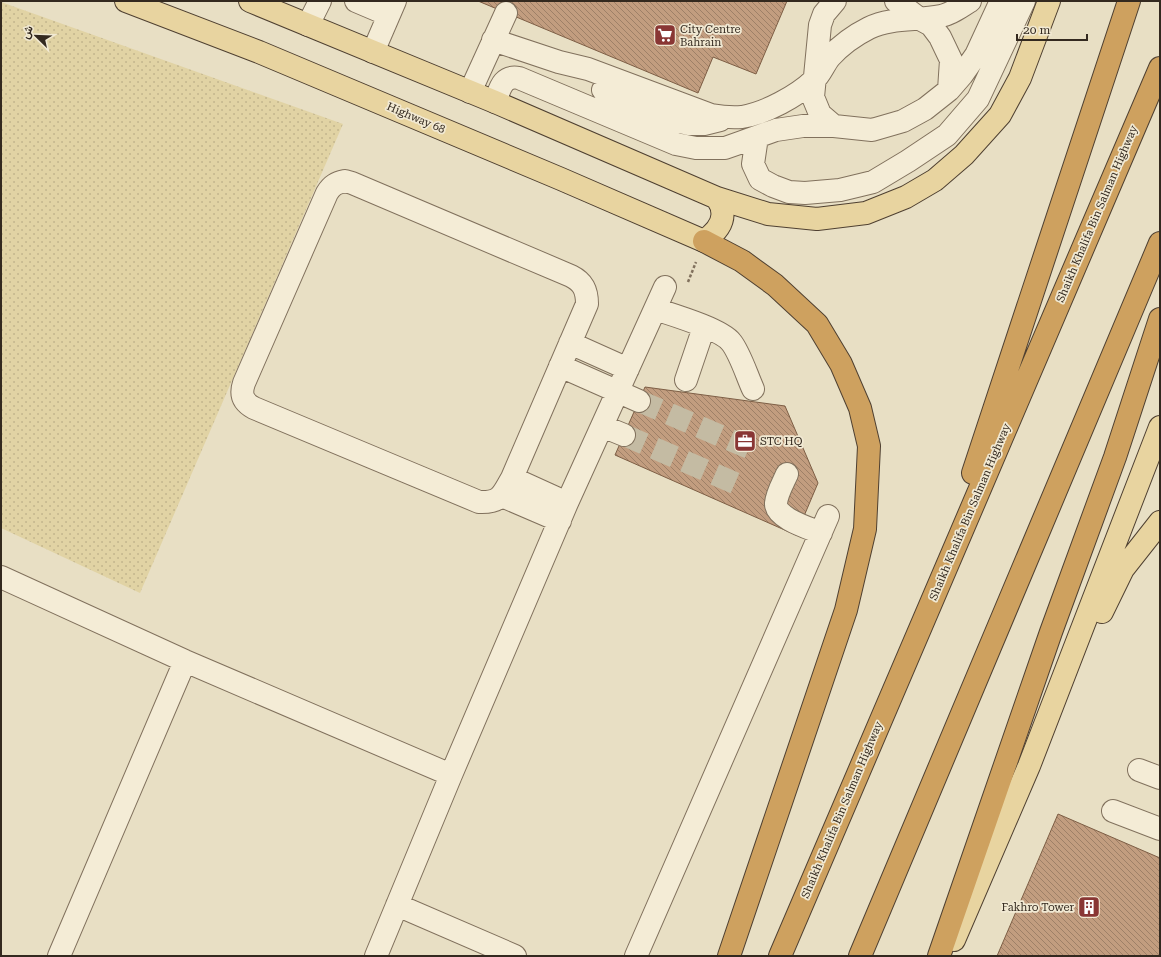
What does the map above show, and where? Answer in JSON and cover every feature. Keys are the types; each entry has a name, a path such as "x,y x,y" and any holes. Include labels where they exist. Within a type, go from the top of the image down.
{"highway":[{"path":"924,618 1129,1"},
{"name":"Shaikh Khalifa Bin Salman Highway","path":"780,956 1160,68"},
{"path":"704,241 742,262 775,285 817,324 841,364 860,408 869,446 865,529 846,610 729,956"},
{"path":"860,956 1160,243"},
{"path":"939,956 1051,632 1115,457 1160,319"}],"main road":[{"name":"Highway 68","path":"126,1 259,52 704,241"},
{"path":"250,1 495,102 718,198 768,214 817,219 866,213 906,196 935,180 964,155 1000,115 1020,78 1048,1"},
{"path":"704,241 714,234 721,224 722,211 718,198"},
{"path":"1029,766 1160,427"},
{"path":"947,956 1029,766 1123,569 1160,522"}],"street":[{"path":"308,25 320,1"},
{"path":"356,1 392,8 373,52"},
{"path":"834,126 820,114 813,97 820,25 824,14 835,1"},
{"path":"896,1 920,19 931,25 940,37 951,60 949,90"},
{"path":"493,40 559,62 588,69 711,115 726,118 758,113 790,97 815,79 829,58 848,40 870,28 894,20 942,16 957,10 970,1"},
{"path":"495,102 502,84 507,79 513,77 519,78 676,144 696,148 725,148 776,130 803,126 834,126 872,130 903,121 925,109 949,90 976,55 1001,1"},
{"path":"757,137 753,164 760,179 789,192 805,193 840,190 873,182 947,135 978,99 1024,1"},
{"path":"470,92 506,13"},
{"path":"345,181 579,280 586,291 587,304 560,366 507,487 488,502 479,502 247,405 243,398 242,390 331,187 338,182 345,181"},
{"path":"376,956 451,775 564,512 656,309 664,287"},
{"path":"656,309 722,334 733,343 753,389"},
{"path":"686,380 704,327"},
{"path":"570,343 628,368"},
{"path":"560,366 639,401"},
{"path":"602,426 624,435"},
{"path":"636,956 825,524 784,517 778,511 776,504 787,474"},
{"path":"507,487 564,512"},
{"path":"1,577 185,661 451,775"},
{"path":"59,956 185,661"},
{"path":"1139,770 1160,778"},
{"path":"1113,811 1160,830"},
{"path":"397,905 515,956"}],"path":[{"path":"664,287 682,296 704,241"}],"sand":[{"path":"1,2 343,124 140,593 1,528"}],"building":[{"name":"City Centre Bahrain","path":"478,1 787,1 756,74 713,57 698,93"},
{"path":"645,387 785,406 818,483 796,535 615,455"},
{"name":"Fakhro Tower","path":"1058,814 1160,858 1160,956 997,956"}],"tunnel":[{"path":"639,401 749,448"},
{"path":"624,435 737,484"}],"place":[{"name":"City Centre Bahrain","path":"665,35"},
{"name":"STC HQ","path":"745,441"},
{"name":"Fakhro Tower","path":"1089,907"}]}
